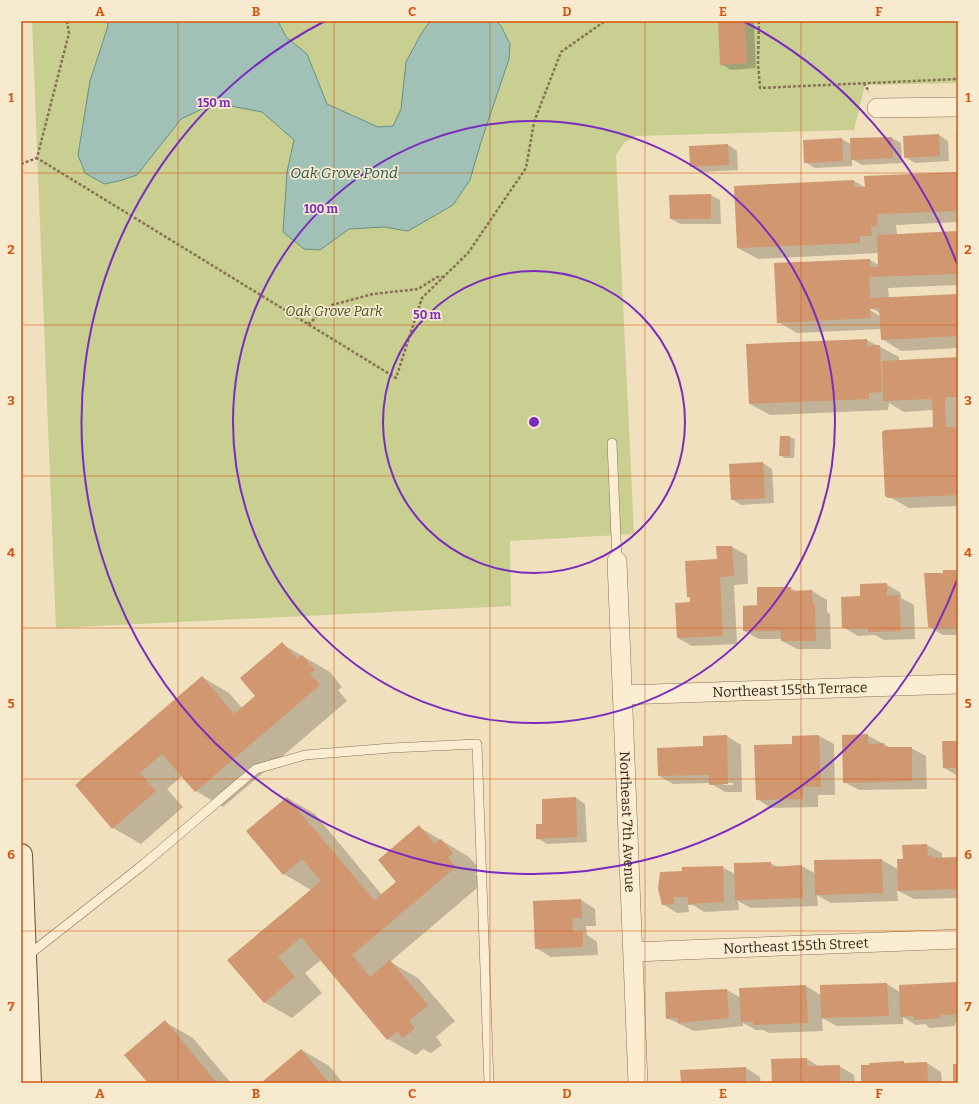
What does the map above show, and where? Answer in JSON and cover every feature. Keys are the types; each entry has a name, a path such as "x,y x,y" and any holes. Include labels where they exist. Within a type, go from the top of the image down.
{"main road":[{"path":"21,855 30,1083"}],"street":[{"path":"877,108 958,107"},
{"name":"Northeast 7th Avenue","path":"617,561 634,952 638,1083"},
{"name":"Northeast 155th Terrace","path":"622,695 958,684"},
{"name":"Northeast 155th Street","path":"634,952 958,939"}],"lane":[{"path":"612,443 617,561"},
{"path":"25,957 144,864 256,769 305,755 391,748 477,744 489,1083"}],"path":[{"path":"37,158 69,33 67,21"},
{"path":"37,158 396,378 422,298 468,254 526,168 534,122 562,52 605,21"},
{"path":"759,21 758,63 760,88 958,79"},
{"path":"21,164 37,158"},
{"path":"308,324 332,304 373,294 418,289 437,278 444,277"}],"green space":[{"name":"Oak Grove Park","path":"32,21 958,21 958,83 865,85 854,130 636,136 624,143 616,155 634,534 510,541 511,606 56,628"}],"water":[{"name":"Oak Grove Pond","path":"107,21 278,21 286,37 307,54 327,104 378,127 393,126 401,109 406,62 430,21 496,21 501,26 510,44 509,59 470,180 453,205 408,231 384,227 349,229 320,250 304,249 283,232 287,172 294,140 262,112 215,103 181,119 137,175 104,184 85,173 78,155 90,81 108,26"}],"building":[{"path":"718,21 745,21 747,63 720,65"},
{"path":"956,133 958,133 958,156 957,156"},
{"path":"939,134 940,156 904,158 903,136"},
{"path":"892,137 893,158 851,160 850,138"},
{"path":"842,138 843,161 804,163 803,140"},
{"path":"728,144 729,165 690,167 689,146"},
{"path":"958,172 958,211 877,214 878,226 871,227 872,236 860,236 860,243 737,248 734,186 854,180 854,187 865,187 864,176"},
{"path":"711,194 711,219 670,219 669,195"},
{"path":"958,231 958,274 869,277 870,298 958,294 958,336 881,340 879,308 870,309 871,318 777,323 774,263 870,259 870,267 878,267 877,235"},
{"path":"867,339 867,346 880,345 882,392 869,393 869,399 749,404 746,344"},
{"path":"958,357 958,397 945,397 946,427 955,427 958,430 958,495 888,498 885,496 882,432 885,430 933,427 932,399 883,401 882,361"},
{"path":"780,436 790,436 790,456 779,456"},
{"path":"763,462 765,498 731,500 729,464"},
{"path":"716,546 732,546 734,576 720,577 723,636 677,638 675,603 690,602 690,597 687,597 685,561 717,559"},
{"path":"943,570 958,570 958,627 928,627 924,573 943,573"},
{"path":"887,583 887,596 899,595 901,631 868,632 868,627 842,628 841,597 860,596 860,584"},
{"path":"757,587 791,587 791,591 812,590 813,604 815,604 816,641 781,641 781,631 743,631 743,606 757,605"},
{"path":"282,642 297,659 302,655 315,670 310,674 320,685 195,792 162,754 140,773 156,791 112,829 75,785 202,676 234,714 255,696 240,678"},
{"path":"868,734 868,744 884,743 884,747 912,747 912,781 843,783 842,735"},
{"path":"727,735 728,784 709,785 709,775 658,776 657,748 703,746 703,736"},
{"path":"819,735 821,787 803,787 803,799 756,800 754,745 792,744 792,736"},
{"path":"942,741 958,741 958,768 943,768"},
{"path":"287,797 374,900 396,882 378,860 419,825 435,844 441,839 453,853 448,858 456,867 352,955 370,977 390,960 428,1005 409,1021 415,1028 403,1038 397,1031 387,1040 301,937 278,957 295,977 264,1003 227,960 321,881 302,859 283,875 246,831"},
{"path":"576,797 577,837 536,839 536,824 542,824 542,799"},
{"path":"927,844 928,856 932,855 932,858 958,857 958,889 898,891 897,859 903,859 902,845"},
{"path":"882,859 883,893 815,895 814,860"},
{"path":"771,862 771,867 802,865 803,898 735,900 734,863"},
{"path":"723,866 724,902 688,904 688,897 674,897 674,904 662,905 658,889 660,872 682,871 682,867"},
{"path":"581,899 582,918 572,918 573,932 583,932 583,947 535,949 533,901"},
{"path":"958,982 958,1014 940,1015 940,1018 915,1020 914,1016 900,1017 899,985"},
{"path":"887,983 889,1016 821,1018 820,985"},
{"path":"806,985 808,1023 753,1025 753,1022 741,1022 739,988"},
{"path":"727,989 729,1018 678,1023 678,1018 666,1019 665,992"},
{"path":"165,1020 217,1083 148,1083 124,1055"},
{"path":"301,1049 329,1083 261,1083"},
{"path":"807,1058 807,1066 840,1065 840,1083 772,1083 771,1059"},
{"path":"904,1061 904,1063 927,1062 928,1083 861,1083 861,1065 869,1065 869,1063"},
{"path":"953,1064 958,1064 958,1083 953,1083"},
{"path":"746,1067 746,1083 681,1083 680,1070"}]}
